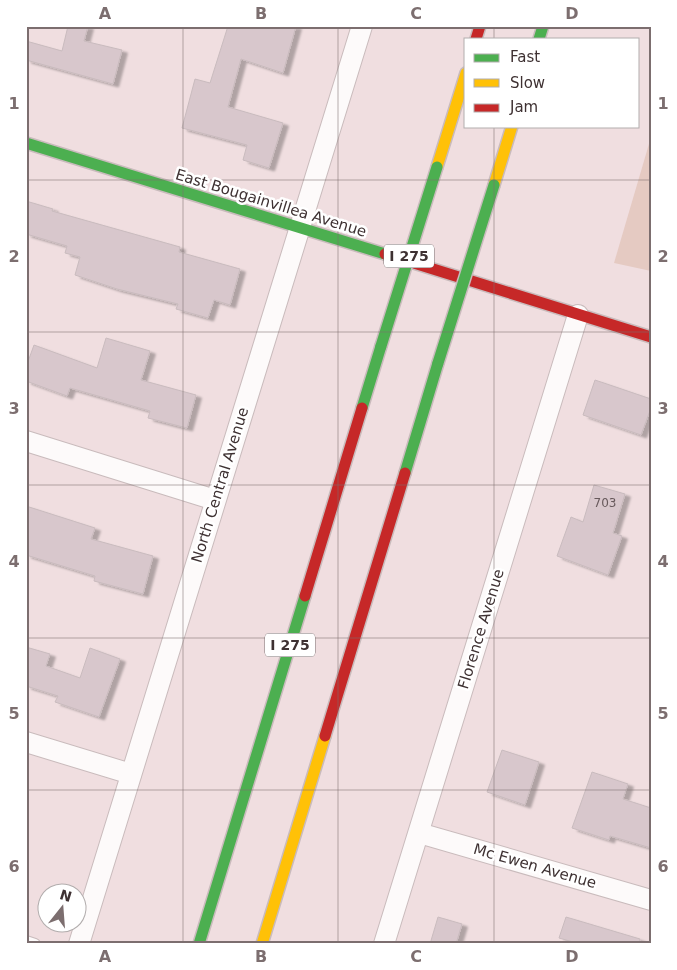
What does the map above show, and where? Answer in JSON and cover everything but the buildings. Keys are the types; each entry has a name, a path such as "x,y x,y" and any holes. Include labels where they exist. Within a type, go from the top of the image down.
{"main road":[{"path":"476,38 480,26"},
{"path":"539,38 543,26"},
{"name":"I 275","path":"199,944 464,79"},
{"path":"262,944 511,128"},
{"name":"East Bougainvillea Avenue","path":"26,143 651,337"}],"street":[{"name":"North Central Avenue","path":"79,944 362,26"},
{"name":"Florence Avenue","path":"384,944 578,315"},
{"path":"26,441 215,500"},
{"path":"26,742 130,774"},
{"name":"Mc Ewen Avenue","path":"419,833 651,900"}],"lane":[{"path":"26,941 35,944"}],"shaded area":[{"path":"651,137 651,271 614,263"}],"traffic: fast":[{"path":"539,38 543,26"},
{"path":"26,143 385,254"},
{"path":"381,346 437,167"},
{"path":"438,363 494,185"},
{"path":"362,408 381,346"},
{"path":"405,473 438,363"},
{"path":"199,944 305,596"}],"traffic: slow":[{"path":"437,167 464,79"},
{"path":"494,185 511,128"},
{"path":"262,944 325,736"}],"traffic: jam":[{"path":"476,38 480,26"},
{"path":"385,254 651,337"},
{"path":"305,596 362,408"},
{"path":"325,736 405,473"}]}
